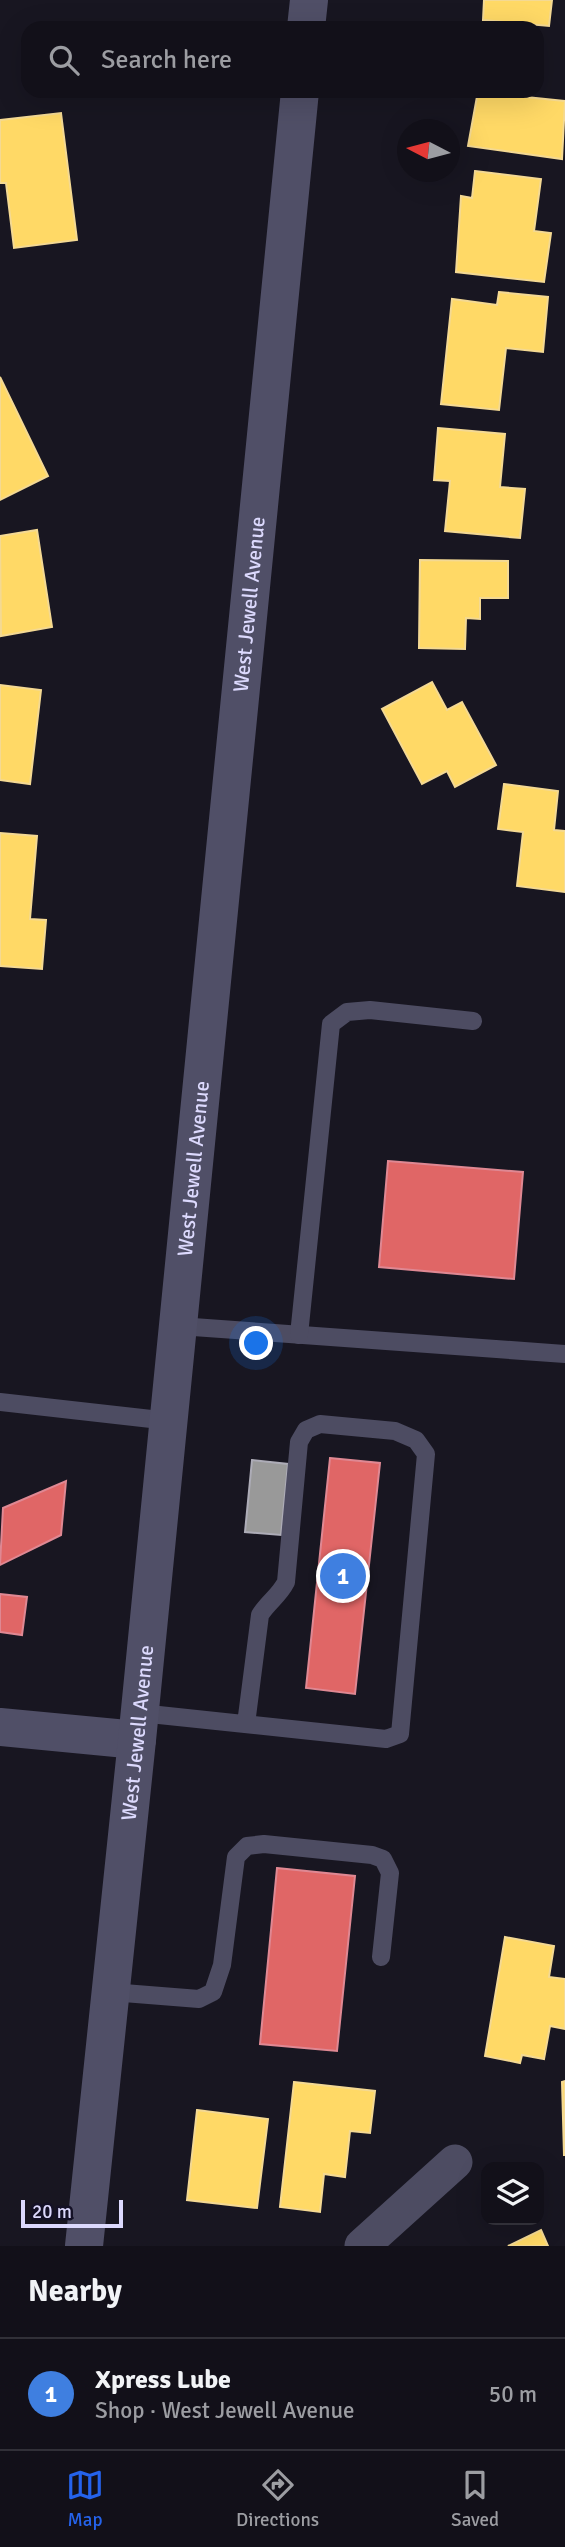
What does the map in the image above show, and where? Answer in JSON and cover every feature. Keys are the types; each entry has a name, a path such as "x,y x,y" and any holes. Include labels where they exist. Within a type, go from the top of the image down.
{"main road":[{"path":"307,21 309,0"},
{"name":"West Jewell Avenue","path":"84,2246 169,1421 299,98"},
{"path":"0,1727 138,1726"}],"street":[{"path":"362,2246 455,2162"}],"lane":[{"path":"299,1335 331,1024 347,1012 370,1010 473,1021"},
{"path":"178,1326 565,1354"},
{"path":"0,1402 169,1421"},
{"path":"138,1726 246,1724 386,1739 400,1734 426,1454 416,1440 395,1431 320,1424 306,1430 299,1442 286,1582 280,1596 267,1605 260,1615 246,1724"},
{"path":"111,1992 199,1999 213,1992 222,1965 236,1857 247,1846 264,1844 372,1855 383,1859 390,1873 381,1957"}],"building: Homes":[{"path":"484,0 552,0 549,26 544,26 544,21 483,20"},
{"path":"477,98 565,101 562,159 468,146"},
{"path":"61,113 77,240 14,248 6,183 0,183 0,120"},
{"path":"475,171 541,179 534,231 551,233 544,282 456,272 461,196 472,198"},
{"path":"499,292 548,297 543,352 506,348 499,410 441,404 452,299 497,305"},
{"path":"0,377 48,476 0,500"},
{"path":"438,428 505,434 500,487 525,489 520,538 445,531 450,481 434,480"},
{"path":"37,530 52,627 1,636 0,536"},
{"path":"420,560 508,561 508,598 480,598 480,619 466,618 465,649 419,648"},
{"path":"432,682 447,710 462,702 496,765 455,787 447,771 422,784 382,709"},
{"path":"0,685 41,690 30,784 0,780"},
{"path":"504,784 558,791 554,830 565,831 565,892 517,886 523,832 498,829"},
{"path":"0,833 37,836 30,919 46,920 42,969 0,966"},
{"path":"505,1937 554,1946 549,1977 565,1979 565,2029 550,2026 544,2059 522,2055 520,2063 485,2056"},
{"path":"565,2081 565,2155 564,2155 562,2082"},
{"path":"294,2082 375,2091 370,2133 350,2131 345,2177 324,2174 320,2212 280,2207"},
{"path":"197,2110 268,2119 257,2208 187,2200"},
{"path":"541,2230 548,2246 508,2246"}],"building: Shops":[{"path":"388,1161 523,1172 514,1279 379,1267"},
{"path":"330,1458 380,1463 355,1694 306,1688"},
{"path":"66,1481 61,1535 0,1565 3,1508"},
{"path":"0,1594 27,1597 22,1635 0,1632"},
{"path":"277,1868 355,1876 337,2051 260,2044"}],"building: Industry":[{"path":"252,1460 288,1464 281,1535 245,1532"}],"place":[{"name":"Xpress Lube","path":"343,1576"}]}
